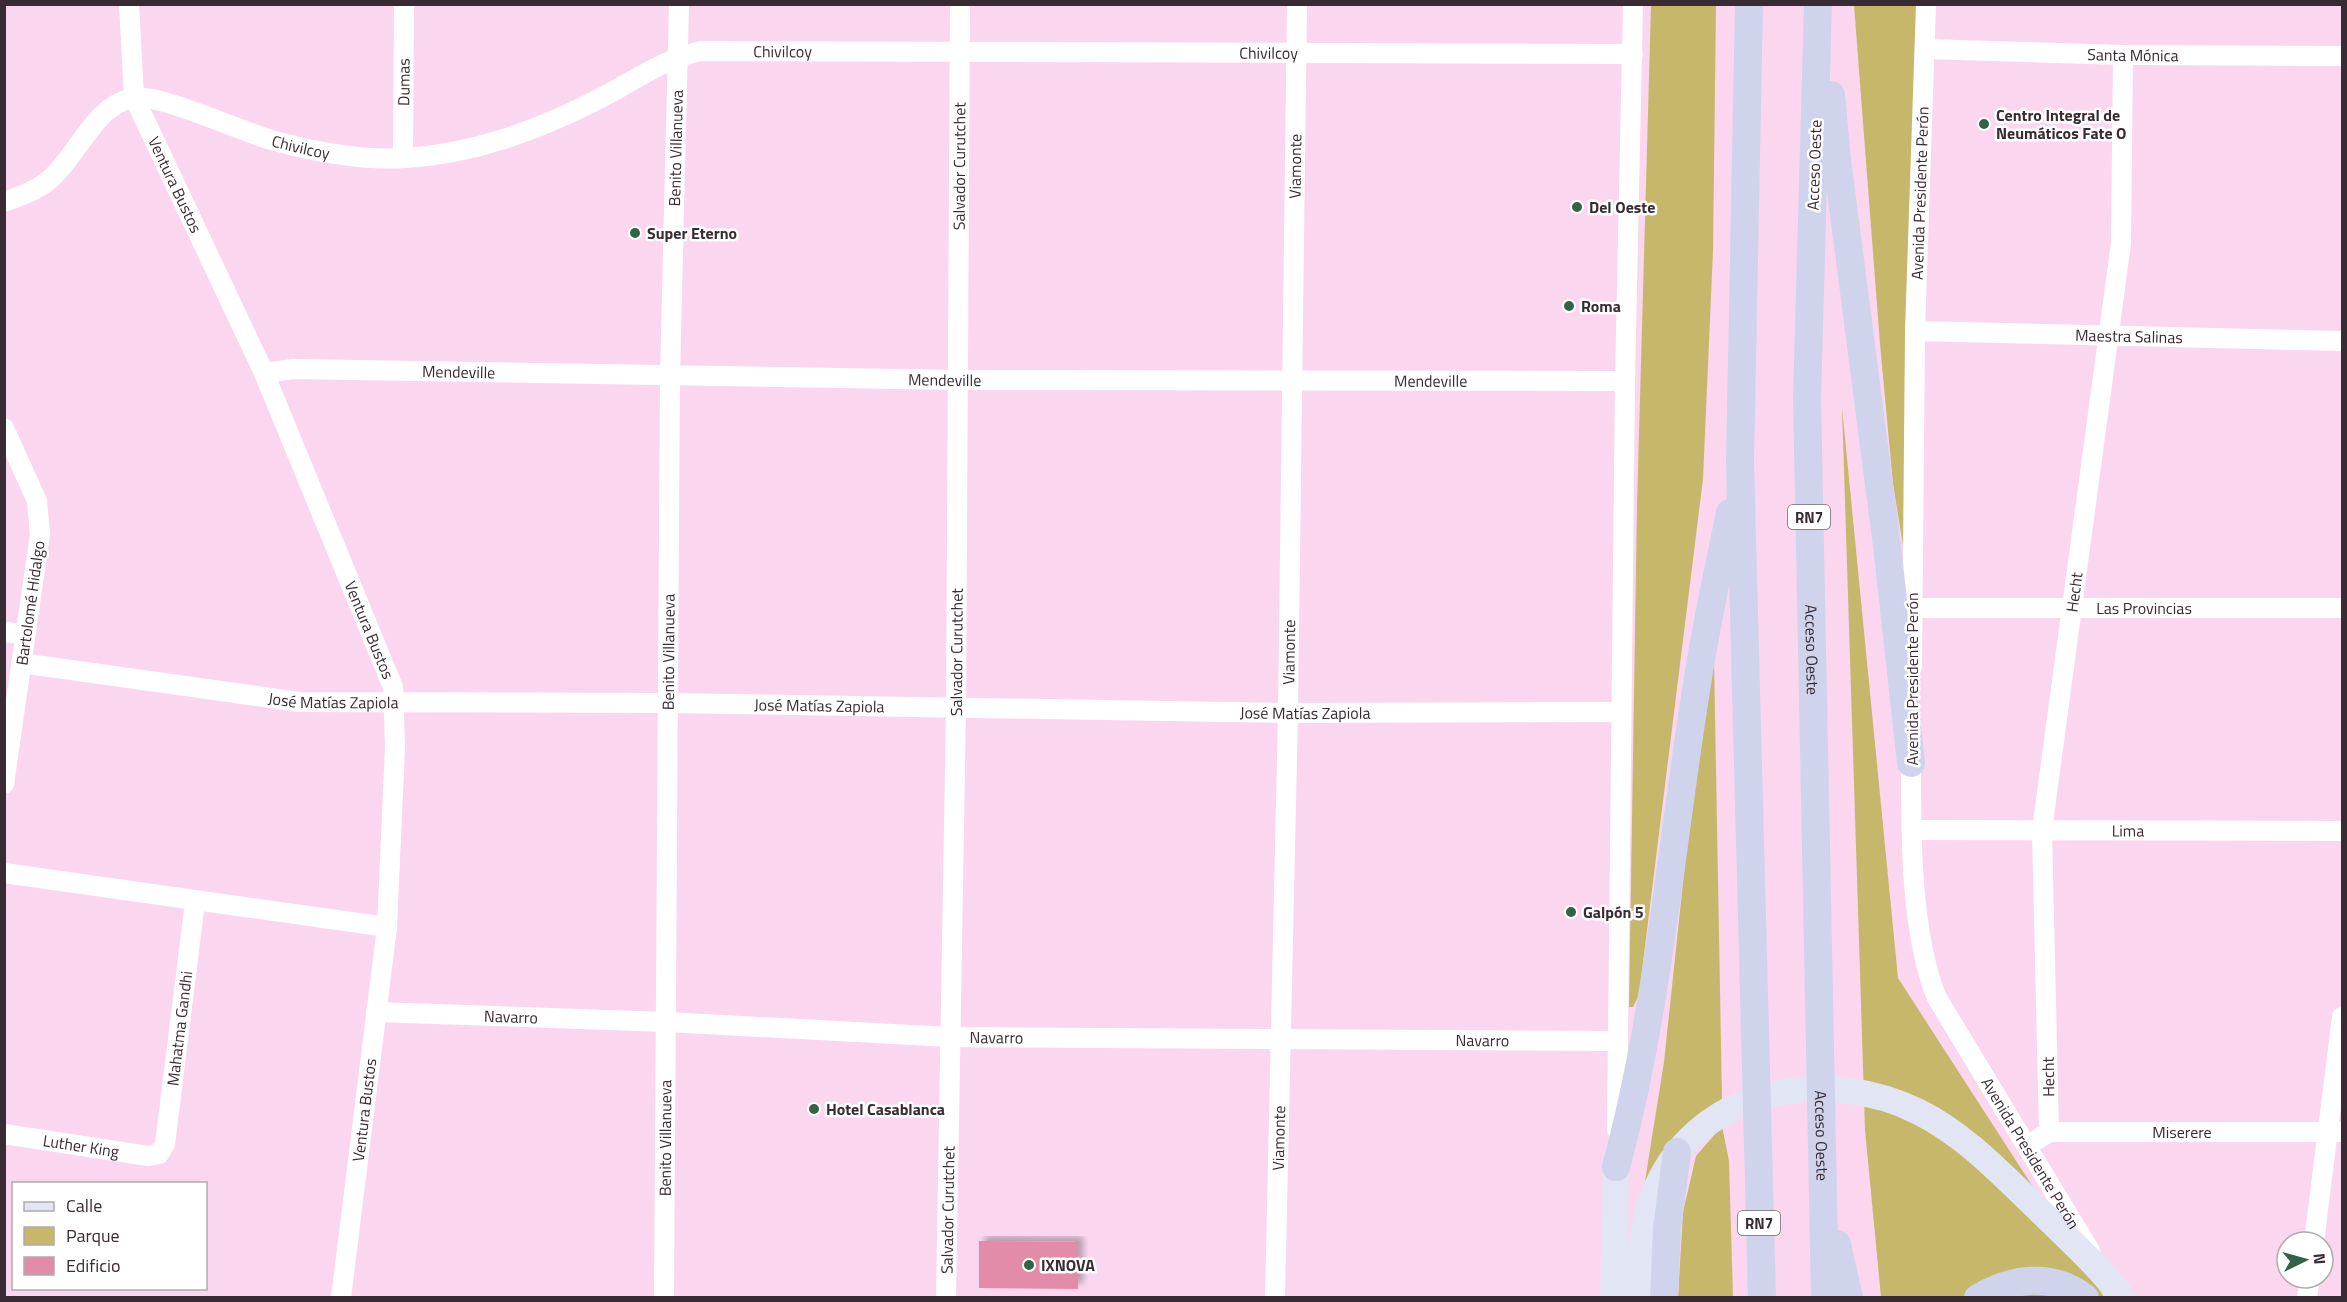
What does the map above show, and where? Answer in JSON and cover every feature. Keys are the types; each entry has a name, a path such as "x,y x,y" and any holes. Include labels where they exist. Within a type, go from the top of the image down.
{"highway":[{"name":"RN7","path":"1749,4 1740,461 1761,1298"},
{"name":"Acceso Oeste","path":"1818,4 1807,398 1825,1298"},
{"path":"1823,4 1837,160 1887,546 1911,763"},
{"path":"1616,1167 1635,1096 1650,1013 1701,660 1740,461"},
{"path":"1664,1298 1667,1229 1677,1152"},
{"path":"1823,1174 1849,1298"},
{"path":"1978,1298 2001,1286 2038,1280 2057,1283 2085,1298"}],"main road":[{"path":"1638,1298 1642,1240 1647,1217 1661,1178 1677,1152 1714,1117 1763,1095 1820,1089 1871,1094 1921,1113 1968,1145 2104,1273"},
{"path":"1613,1298 1616,1167"},
{"name":"Avenida Presidente Perón","path":"2104,1273 2123,1298"}],"street":[{"name":"Ventura Bustos","path":"129,4 134,97 264,373 389,674 394,703 395,747 387,927 340,1298"},
{"name":"Dumas","path":"403,158 404,4"},
{"name":"Benito Villanueva","path":"664,1298 670,377 680,55 679,4"},
{"name":"Salvador Curutchet","path":"946,1298 956,710 960,4"},
{"name":"Viamonte","path":"1275,1298 1288,713 1290,380 1297,4"},
{"path":"1616,1167 1625,381 1633,4"},
{"name":"Avenida Presidente Perón","path":"1926,4 1916,331 1911,763 1912,830 1920,940 1926,971 1937,998 2104,1273"},
{"name":"Santa Mónica","path":"1925,49 2123,55 2343,56"},
{"name":"Chivilcoy","path":"134,97 161,102 274,141 355,156 403,158 478,148 516,136 594,102 680,55 701,51 959,50 1633,54"},
{"name":"Hecht","path":"2049,1132 2042,830 2070,607 2121,243 2123,55"},
{"path":"4,202 36,189 49,180 101,117 116,104 134,97"},
{"name":"Maestra Salinas","path":"1916,331 2343,340"},
{"name":"Mendeville","path":"264,373 292,369 959,380 1625,381"},
{"name":"Bartolomé Hidalgo","path":"4,428 37,501 40,534 4,784"},
{"name":"Las Provincias","path":"1912,608 2343,608"},
{"path":"4,632 26,634"},
{"name":"José Matías Zapiola","path":"21,663 279,700 394,703 669,703 956,710 1288,713 1622,712"},
{"name":"Lima","path":"1912,830 2343,831"},
{"path":"4,873 195,902 387,927"},
{"name":"Mahatma Gandhi","path":"159,1154 165,1144 195,902"},
{"name":"Navarro","path":"376,1012 667,1022 950,1037 1617,1041"},
{"path":"2316,1230 2335,1132 2343,1017"},
{"path":"2026,1147 2049,1132"},
{"name":"Miserere","path":"2049,1132 2335,1132"},
{"name":"Luther King","path":"4,1134 148,1156 159,1154"}],"green space":[{"path":"1651,5 1716,5 1713,251 1703,479 1639,995 1633,1007 1629,1007 1637,506"},
{"path":"1854,5 1919,5 1906,564 1893,484"},
{"path":"1842,407 1898,978 2104,1297 1881,1297 1865,1130"},
{"path":"1714,659 1722,1099 1685,1125 1675,1136 1657,1160 1644,1187 1664,1062 1697,750"},
{"path":"1722,1126 1729,1161 1733,1297 1678,1298 1683,1212 1696,1156"}],"building":[{"name":"IXNOVA","path":"979,1241 1078,1242 1078,1289 979,1288"}],"place":[{"name":"Centro Integral de Neumáticos Fate O","path":"1984,124"},
{"name":"Del Oeste","path":"1577,207"},
{"name":"Super Eterno","path":"635,233"},
{"name":"Roma","path":"1569,306"},
{"name":"Galpón 5","path":"1571,912"},
{"name":"Hotel Casablanca","path":"814,1109"},
{"name":"IXNOVA","path":"1029,1265"}]}
